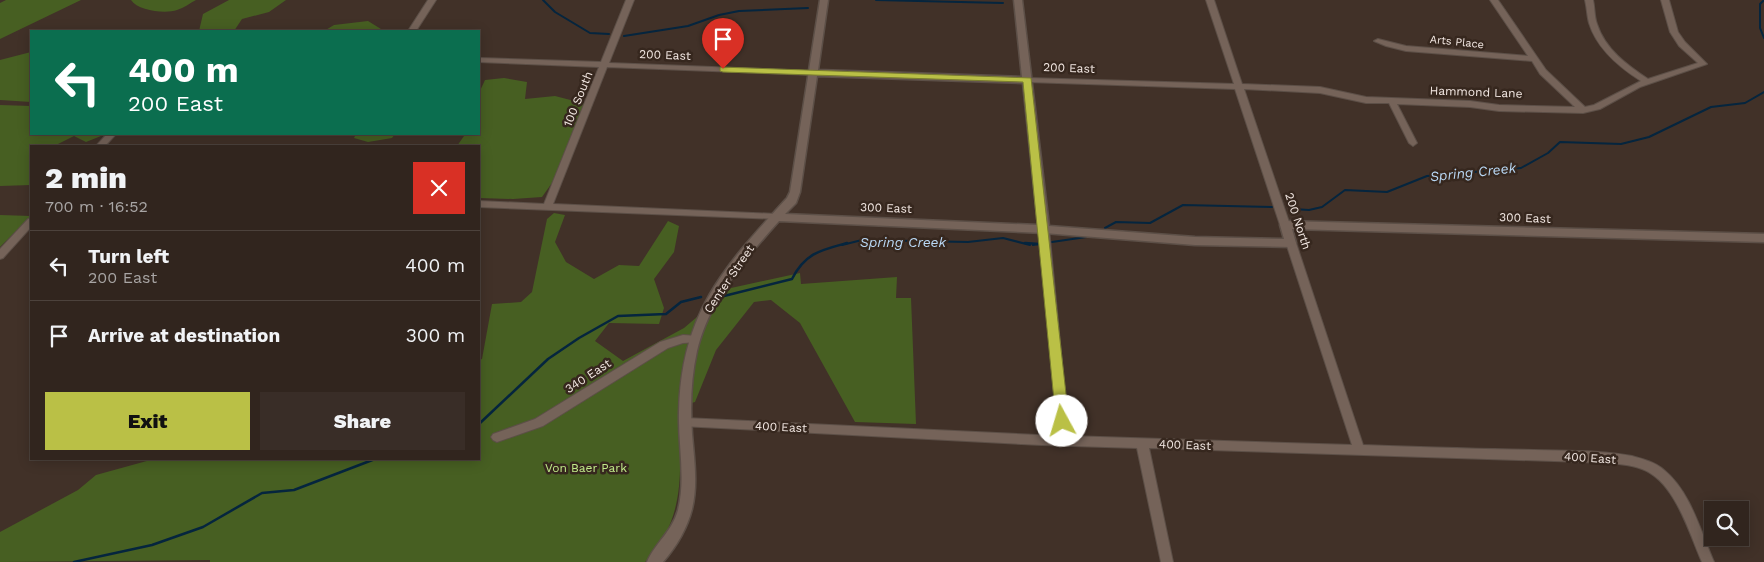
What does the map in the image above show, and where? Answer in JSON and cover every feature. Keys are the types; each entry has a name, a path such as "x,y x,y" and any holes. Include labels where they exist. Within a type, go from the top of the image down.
{"street":[{"path":"413,30 432,0"},
{"name":"100 South","path":"548,206 630,0"},
{"path":"805,219 798,214 792,200 824,0"},
{"path":"1018,0 1044,229 1064,441"},
{"name":"200 North","path":"1210,0 1360,450"},
{"path":"1494,0 1543,72 1582,110"},
{"path":"1589,0 1592,6 1592,21 1597,35 1626,67 1646,82"},
{"name":"Hammond Lane","path":"1239,87 1320,90 1366,100 1392,102 1582,110 1597,107 1623,92 1646,82 1703,64 1682,44 1674,32 1665,0"},
{"name":"Arts Place","path":"1378,41 1407,50 1450,51 1498,58 1535,59"},
{"name":"200 East","path":"480,60 1239,87"},
{"path":"1392,102 1413,143"},
{"path":"101,145 111,135"},
{"name":"Center Street","path":"654,562 670,544 684,512 689,484 685,423 686,378 694,339 704,315 721,286 754,242 792,200"},
{"name":"300 East","path":"480,204 1044,229 1196,241 1291,243"},
{"path":"0,255 5,244 30,222"},
{"name":"300 East","path":"1285,225 1764,238"},
{"name":"340 East","path":"497,437 539,424 664,346 683,340 694,339"},
{"name":"400 East","path":"685,423 1064,441 1584,457 1626,461 1649,466 1664,476 1675,490 1708,562"},
{"path":"1142,443 1167,562"}],"green space":[{"path":"6,0 81,0 0,39 0,3"},
{"path":"131,0 196,0 180,9 166,12 152,11 140,7"},
{"path":"229,0 286,0 269,12 242,19 235,30 199,30 203,14"},
{"path":"368,21 381,29 326,30 334,25"},
{"path":"30,52 30,102 0,100 0,60"},
{"path":"504,78 527,82 525,99 555,96 586,104 559,173 542,197 513,199 480,198 480,145 458,145 464,136 462,135 480,135 480,91 485,80"},
{"path":"0,105 30,106 30,135 104,135 86,142 74,136 56,145 30,145 30,185 0,186"},
{"path":"356,135 394,135 392,138 368,142 354,138"},
{"name":"Von Baer Park","path":"554,213 565,215 555,242 566,262 594,279 619,265 639,266 668,221 679,226 674,252 654,279 664,308 659,324 609,323 595,341 623,361 684,328 731,288 800,273 801,284 897,277 896,298 911,298 916,424 855,422 800,323 771,300 754,302 716,350 695,402 678,407 680,469 679,489 675,508 669,527 659,545 645,562 210,562 210,560 0,562 0,532 78,490 96,475 150,460 480,460 480,360 482,359 492,304 521,302 532,292 547,219"},
{"path":"0,215 30,216 30,217 0,247"}],"waterway":[{"path":"543,0 555,12 590,33 609,34"},
{"path":"876,0 1003,3"},
{"name":"Spring Creek","path":"1764,0 1760,4 1760,28 1764,38"},
{"path":"624,36 688,26 719,15 739,11 808,8"},
{"name":"Spring Creek","path":"1293,209 1309,210 1322,207 1345,190 1387,192 1427,176 1521,168 1548,153 1560,142 1621,144 1649,137 1711,107 1745,103 1764,92"},
{"name":"Spring Creek","path":"1105,228 1116,222 1150,223 1183,205 1272,207"},
{"name":"Spring Creek","path":"1052,242 1093,236"},
{"name":"Spring Creek","path":"842,245 862,240 968,242 1003,238 1030,245"},
{"name":"Spring Creek","path":"724,296 792,279 802,263 808,258 829,248 847,243"},
{"name":"Spring Creek","path":"1025,243 1039,244 1033,245"},
{"name":"Spring Creek","path":"480,423 548,359 579,338 618,316 666,314 681,302 701,297"},
{"name":"Spring Creek","path":"74,562 152,545 203,527 262,493 294,490 372,460"}],"route":[{"path":"723,69 1028,80 1062,421"}]}
